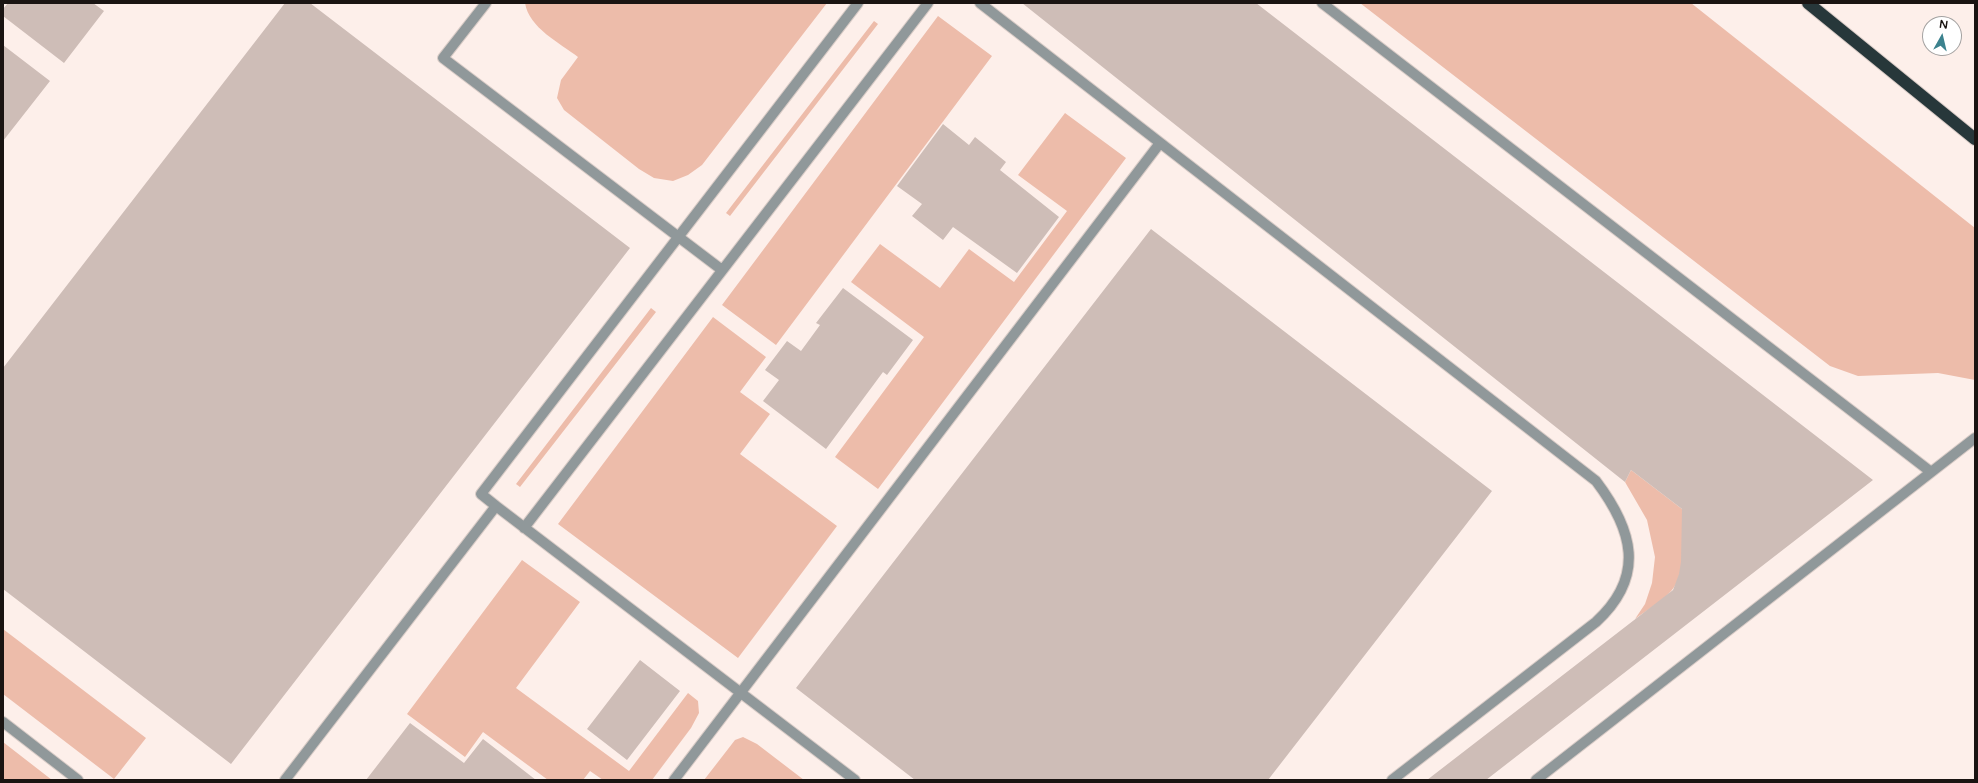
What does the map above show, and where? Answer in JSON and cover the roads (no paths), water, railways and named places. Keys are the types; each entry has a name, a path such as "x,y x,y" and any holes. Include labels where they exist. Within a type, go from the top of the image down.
{"highway":[{"path":"1808,3 1975,139"}],"lane":[{"path":"486,3 444,58 722,270"},
{"path":"855,780 481,494 858,3"},
{"path":"524,528 928,3"},
{"path":"980,3 1596,481 1611,500 1626,535 1629,555 1628,569 1623,587 1617,600 1606,613 1392,780"},
{"path":"1322,3 1931,472"},
{"path":"674,780 1160,143"},
{"path":"1536,780 1975,438"},
{"path":"285,780 496,506"},
{"path":"3,722 78,780"}]}
